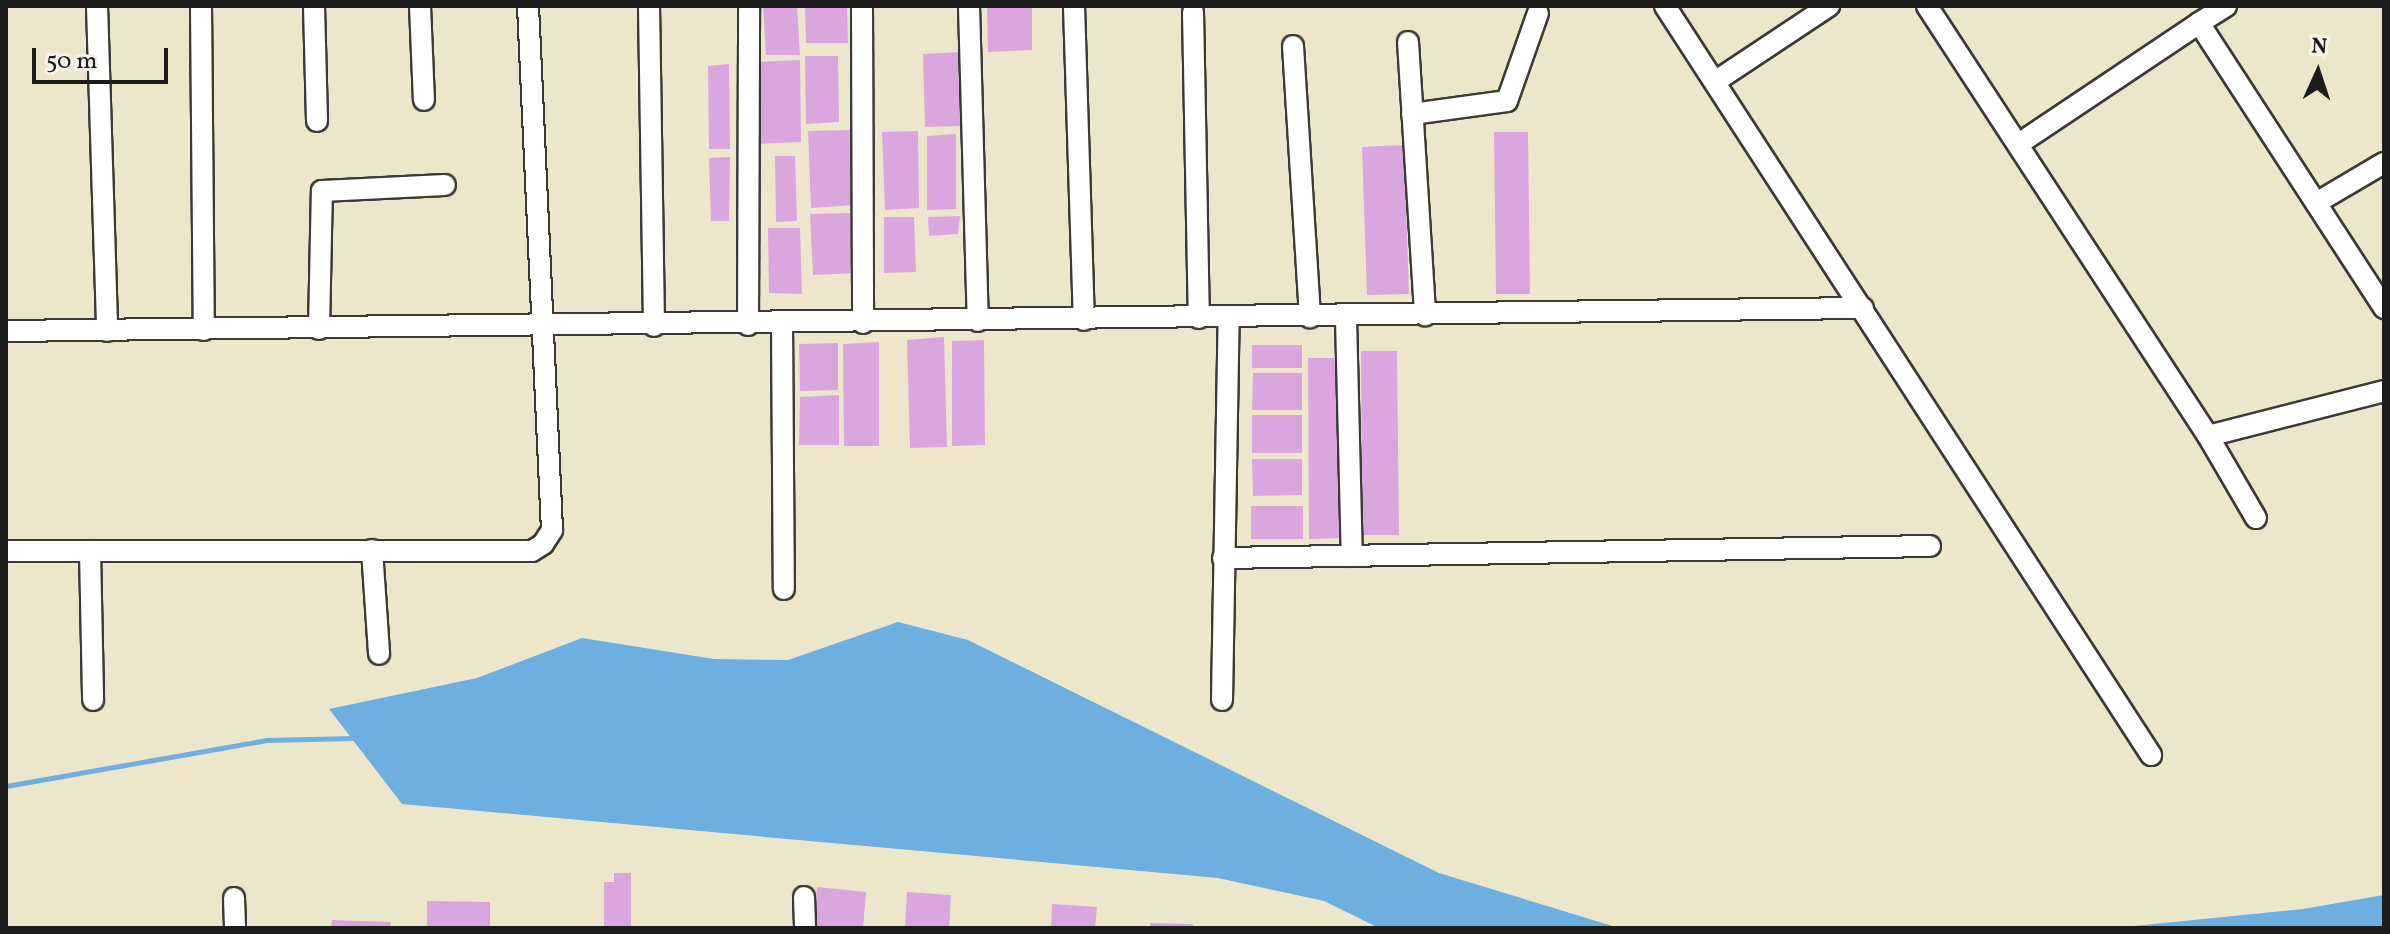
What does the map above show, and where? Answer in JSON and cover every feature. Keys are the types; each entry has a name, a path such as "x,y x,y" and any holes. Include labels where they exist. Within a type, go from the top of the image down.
{"street":[{"path":"97,6 107,331"},
{"path":"201,6 204,330"},
{"path":"314,6 317,121"},
{"path":"420,6 424,100"},
{"path":"6,551 532,551 543,544 552,530 528,6"},
{"path":"649,6 654,326"},
{"path":"748,325 749,6"},
{"path":"862,6 863,323"},
{"path":"969,6 978,321"},
{"path":"1074,6 1084,320"},
{"path":"1665,6 2151,755"},
{"path":"1716,81 1829,6"},
{"path":"1927,6 2020,143 2208,436 2256,518"},
{"path":"2020,143 2226,6"},
{"path":"1193,12 1199,318"},
{"path":"1412,114 1507,101 1538,13"},
{"path":"2199,23 2384,308"},
{"path":"1408,42 1425,315"},
{"path":"1293,46 1310,317"},
{"path":"2316,203 2384,163"},
{"path":"319,329 322,191 445,185"},
{"path":"6,331 1346,318 1863,308"},
{"path":"1222,700 1229,318"},
{"path":"1346,318 1352,556"},
{"path":"782,324 784,589"},
{"path":"2208,436 2384,391"},
{"path":"1223,558 1930,546"},
{"path":"372,550 379,654"},
{"path":"90,551 93,700"},
{"path":"804,897 805,928"},
{"path":"234,898 235,928"}],"water":[{"path":"898,622 968,640 1439,873 1619,928 1379,928 1324,901 1218,878 402,804 329,709 477,678 582,638 714,659 788,660"},
{"path":"2384,895 2384,928 2114,928 2303,909"}],"building":[{"path":"763,6 797,6 800,55 766,55"},
{"path":"805,6 847,6 848,43 806,43"},
{"path":"987,6 1032,6 1032,50 988,52"},
{"path":"960,52 962,126 925,127 923,54"},
{"path":"805,56 838,56 839,122 806,124"},
{"path":"800,60 801,142 759,144 757,62"},
{"path":"729,64 730,149 709,149 708,66"},
{"path":"851,130 855,205 811,208 808,131"},
{"path":"918,131 919,208 885,210 882,132"},
{"path":"1494,132 1528,132 1530,294 1496,294"},
{"path":"956,134 956,209 927,210 927,136"},
{"path":"1404,145 1409,294 1367,295 1362,147"},
{"path":"775,156 795,156 797,221 776,222"},
{"path":"730,157 729,221 711,221 709,158"},
{"path":"853,213 856,273 813,275 810,214"},
{"path":"960,216 958,234 929,236 928,217"},
{"path":"884,217 914,217 916,272 884,273"},
{"path":"768,228 800,228 802,294 769,293"},
{"path":"944,337 947,447 910,448 907,340"},
{"path":"984,340 985,445 952,446 952,341"},
{"path":"879,342 879,446 844,446 843,344"},
{"path":"838,343 838,390 800,391 799,344"},
{"path":"1252,345 1302,345 1302,368 1252,368"},
{"path":"1361,351 1397,351 1399,535 1362,535"},
{"path":"1308,358 1341,358 1342,538 1309,539"},
{"path":"1253,373 1302,373 1302,410 1252,410"},
{"path":"839,395 839,445 799,445 800,397"},
{"path":"1252,415 1302,415 1302,453 1252,453"},
{"path":"1252,459 1302,459 1302,495 1253,496"},
{"path":"1251,506 1303,506 1303,539 1251,539"},
{"path":"614,873 631,873 631,926 604,928 604,882 614,882"},
{"path":"817,887 866,892 863,928 813,928"},
{"path":"907,892 951,895 949,928 905,928"},
{"path":"427,901 490,902 490,928 427,928"},
{"path":"1052,904 1097,907 1095,928 1051,928"},
{"path":"332,920 391,922 390,928 331,928"},
{"path":"1150,923 1193,924 1193,928 1150,928"}],"waterway":[{"path":"6,786 266,740 355,738"}]}
